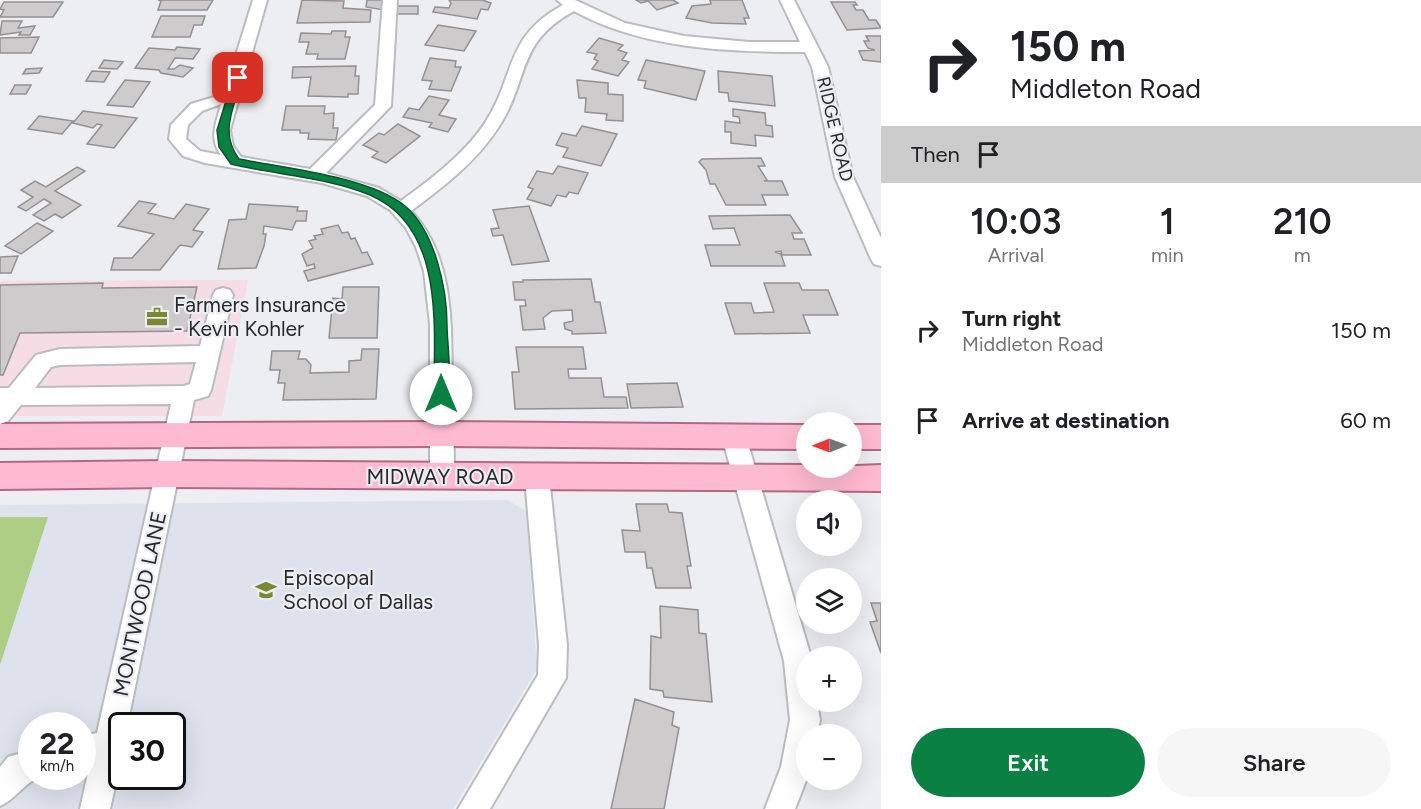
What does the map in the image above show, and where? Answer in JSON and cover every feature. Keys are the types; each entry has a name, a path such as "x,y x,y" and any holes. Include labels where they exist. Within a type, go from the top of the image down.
{"main road":[{"name":"MIDWAY ROAD","path":"0,436 442,434 796,437"},
{"path":"862,437 881,437"},
{"name":"MIDWAY ROAD","path":"0,476 168,474 881,478"}],"street":[{"path":"235,161 224,147 222,130 260,0"},
{"path":"312,177 383,106 390,0"},
{"name":"RIDGE ROAD","path":"787,0 812,47 826,83 844,177 881,259"},
{"path":"402,209 474,149 504,105 532,37 568,3 644,32 679,39 766,47 812,47"},
{"path":"232,98 214,100 184,116 177,132 182,146 189,152 211,159 235,161 312,177 374,193 402,209 422,237 434,271 441,312 442,477"},
{"path":"4,402 184,395 200,390 223,295"},
{"path":"4,402 44,362 60,357 209,354"},
{"name":"MONTWOOD LANE","path":"96,747 168,474 184,395"},
{"path":"734,437 798,661 805,720 796,767 780,809"},
{"path":"473,809 552,678 552,645 537,477"},
{"path":"0,791 18,769"},
{"name":"MONTWOOD LANE","path":"96,790 96,809"}],"shaded area":[{"path":"248,280 222,416 0,416 0,281"},
{"name":"Episcopal School of Dallas","path":"507,500 526,511 537,669 453,809 0,809 0,505"}],"green space":[{"path":"0,517 48,517 0,665"}],"building":[{"path":"158,0 213,0 207,10 158,10 161,1"},
{"path":"302,0 344,1 343,8 371,10 370,22 297,23"},
{"path":"367,0 385,0 384,10 366,7"},
{"path":"449,0 482,0 491,3 488,10 481,9 477,19 433,12 435,7 449,8 451,3"},
{"path":"636,0 673,0 678,3 657,10 648,1 641,3"},
{"path":"710,0 742,0 749,18 744,18 746,24 712,23 686,18 692,6 711,4"},
{"path":"4,2 63,2 53,17 0,17 4,10 0,9"},
{"path":"831,2 855,2 857,5 853,5 856,10 863,10 869,20 876,20 881,28 847,30"},
{"path":"397,6 418,6 418,14 397,14"},
{"path":"161,16 205,16 202,25 194,25 190,37 152,37"},
{"path":"2,21 22,21 18,28 35,26 30,35 19,35 21,32 0,35"},
{"path":"438,25 476,31 464,51 425,45"},
{"path":"332,31 346,31 345,37 350,37 345,59 317,59 318,54 306,54 309,42 299,42 301,33 331,34"},
{"path":"866,36 881,36 881,62 863,60 859,51 875,50 868,48 864,41 869,41"},
{"path":"39,37 31,53 0,53 0,38"},
{"path":"599,38 623,45 618,50 627,53 622,60 629,62 618,76 592,69 598,61 594,59 597,54 587,52"},
{"path":"177,47 200,49 193,59 175,58 168,69 174,69 180,65 193,68 183,77 161,73 159,70 135,68 149,48 175,50"},
{"path":"430,58 456,61 455,67 461,67 451,91 429,89 432,81 422,80"},
{"path":"104,60 123,62 117,69 99,68"},
{"path":"646,60 705,71 696,100 644,88 646,81 638,80"},
{"path":"356,66 355,76 359,76 358,94 348,94 348,97 308,96 311,77 292,78 293,67"},
{"path":"42,68 39,73 23,74 26,69"},
{"path":"92,71 110,72 104,82 86,81"},
{"path":"718,71 772,76 775,106 729,101 728,93 719,92"},
{"path":"125,80 150,82 133,107 107,105"},
{"path":"577,80 608,83 608,94 623,95 623,121 606,120 607,114 585,112 586,98 579,98"},
{"path":"15,85 31,85 26,94 10,94"},
{"path":"429,96 449,100 439,115 456,119 448,132 429,127 432,123 403,117 409,108 419,110"},
{"path":"286,106 325,106 324,114 334,113 333,128 338,128 336,140 308,139 309,133 300,133 300,130 282,130"},
{"path":"733,109 765,113 766,125 772,126 773,137 755,135 756,146 731,143 731,132 725,132 725,121 740,123 739,117 733,116"},
{"path":"83,111 137,118 114,148 87,144 102,125 97,124 93,128 73,123"},
{"path":"39,116 73,121 62,134 28,129"},
{"path":"398,124 420,136 386,163 372,157 378,152 363,145 379,133 384,135"},
{"path":"582,126 617,134 601,166 563,157 568,148 556,145 562,133 576,136"},
{"path":"761,158 765,166 758,166 767,180 764,181 782,181 788,195 762,195 766,205 726,205 715,184 710,184 706,170 699,162 702,159"},
{"path":"558,166 588,173 578,194 569,192 566,197 557,195 551,206 527,199 533,189 528,187 537,171 553,174"},
{"path":"77,167 85,171 55,191 81,205 62,218 55,214 44,221 33,215 51,203 44,199 26,211 18,207 33,197 21,190 35,181 46,187"},
{"path":"139,201 156,204 148,213 174,219 186,204 209,209 193,230 203,232 192,247 180,245 160,270 111,270 114,258 132,258 154,234 118,226"},
{"path":"249,204 298,207 297,211 307,211 306,221 296,221 292,230 264,226 263,234 266,234 264,246 256,268 218,269 229,220 246,219"},
{"path":"529,206 549,261 512,265 503,235 493,236 491,229 499,228 493,210"},
{"path":"790,215 802,233 792,233 794,239 804,239 811,255 782,255 781,251 775,252 781,254 785,266 711,266 705,245 740,245 734,228 713,229 709,216"},
{"path":"37,223 53,231 21,254 5,246"},
{"path":"338,225 342,233 348,232 351,239 355,238 362,253 367,252 373,264 308,281 304,271 315,268 314,264 307,266 302,254 313,248 309,241 316,239 314,236 323,234 321,229"},
{"path":"18,256 11,273 0,273 0,257"},
{"path":"591,279 595,302 600,302 606,333 572,334 572,331 565,329 564,323 573,321 572,310 552,311 543,318 545,329 523,330 520,306 526,306 525,300 515,300 513,282"},
{"path":"103,283 102,288 197,287 187,331 20,333 3,375 0,375 0,285"},
{"path":"764,283 799,283 802,290 828,290 838,315 803,315 810,333 735,334 725,303 751,303 754,313 774,312"},
{"path":"343,287 379,287 377,338 329,338 333,298 342,299"},
{"path":"516,347 583,347 586,369 568,369 569,378 601,378 604,397 626,397 628,408 515,409 512,372 519,372"},
{"path":"362,349 379,349 376,399 283,400 285,383 278,383 280,370 270,370 272,351 300,351 298,359 306,359 311,365 310,373 349,372 349,361 361,360"},
{"path":"677,383 683,407 631,408 627,384"},
{"path":"636,504 667,504 669,512 682,513 691,566 687,566 691,588 656,588 652,568 647,568 645,552 625,552 622,530 640,531"},
{"path":"871,603 881,603 881,653 870,622 877,621"},
{"path":"660,606 698,610 699,633 706,634 712,702 664,697 663,691 650,689 651,636 661,638"},
{"path":"635,699 674,712 672,725 679,728 664,809 611,809"}],"place":[{"name":"Farmers Insurance - Kevin Kohler","path":"157,317"},
{"name":"Episcopal School of Dallas","path":"266,590"}],"route":[{"path":"238,78 222,130 224,147 235,161 340,183 374,193 402,209 422,237 434,271 441,312 441,394"}]}
